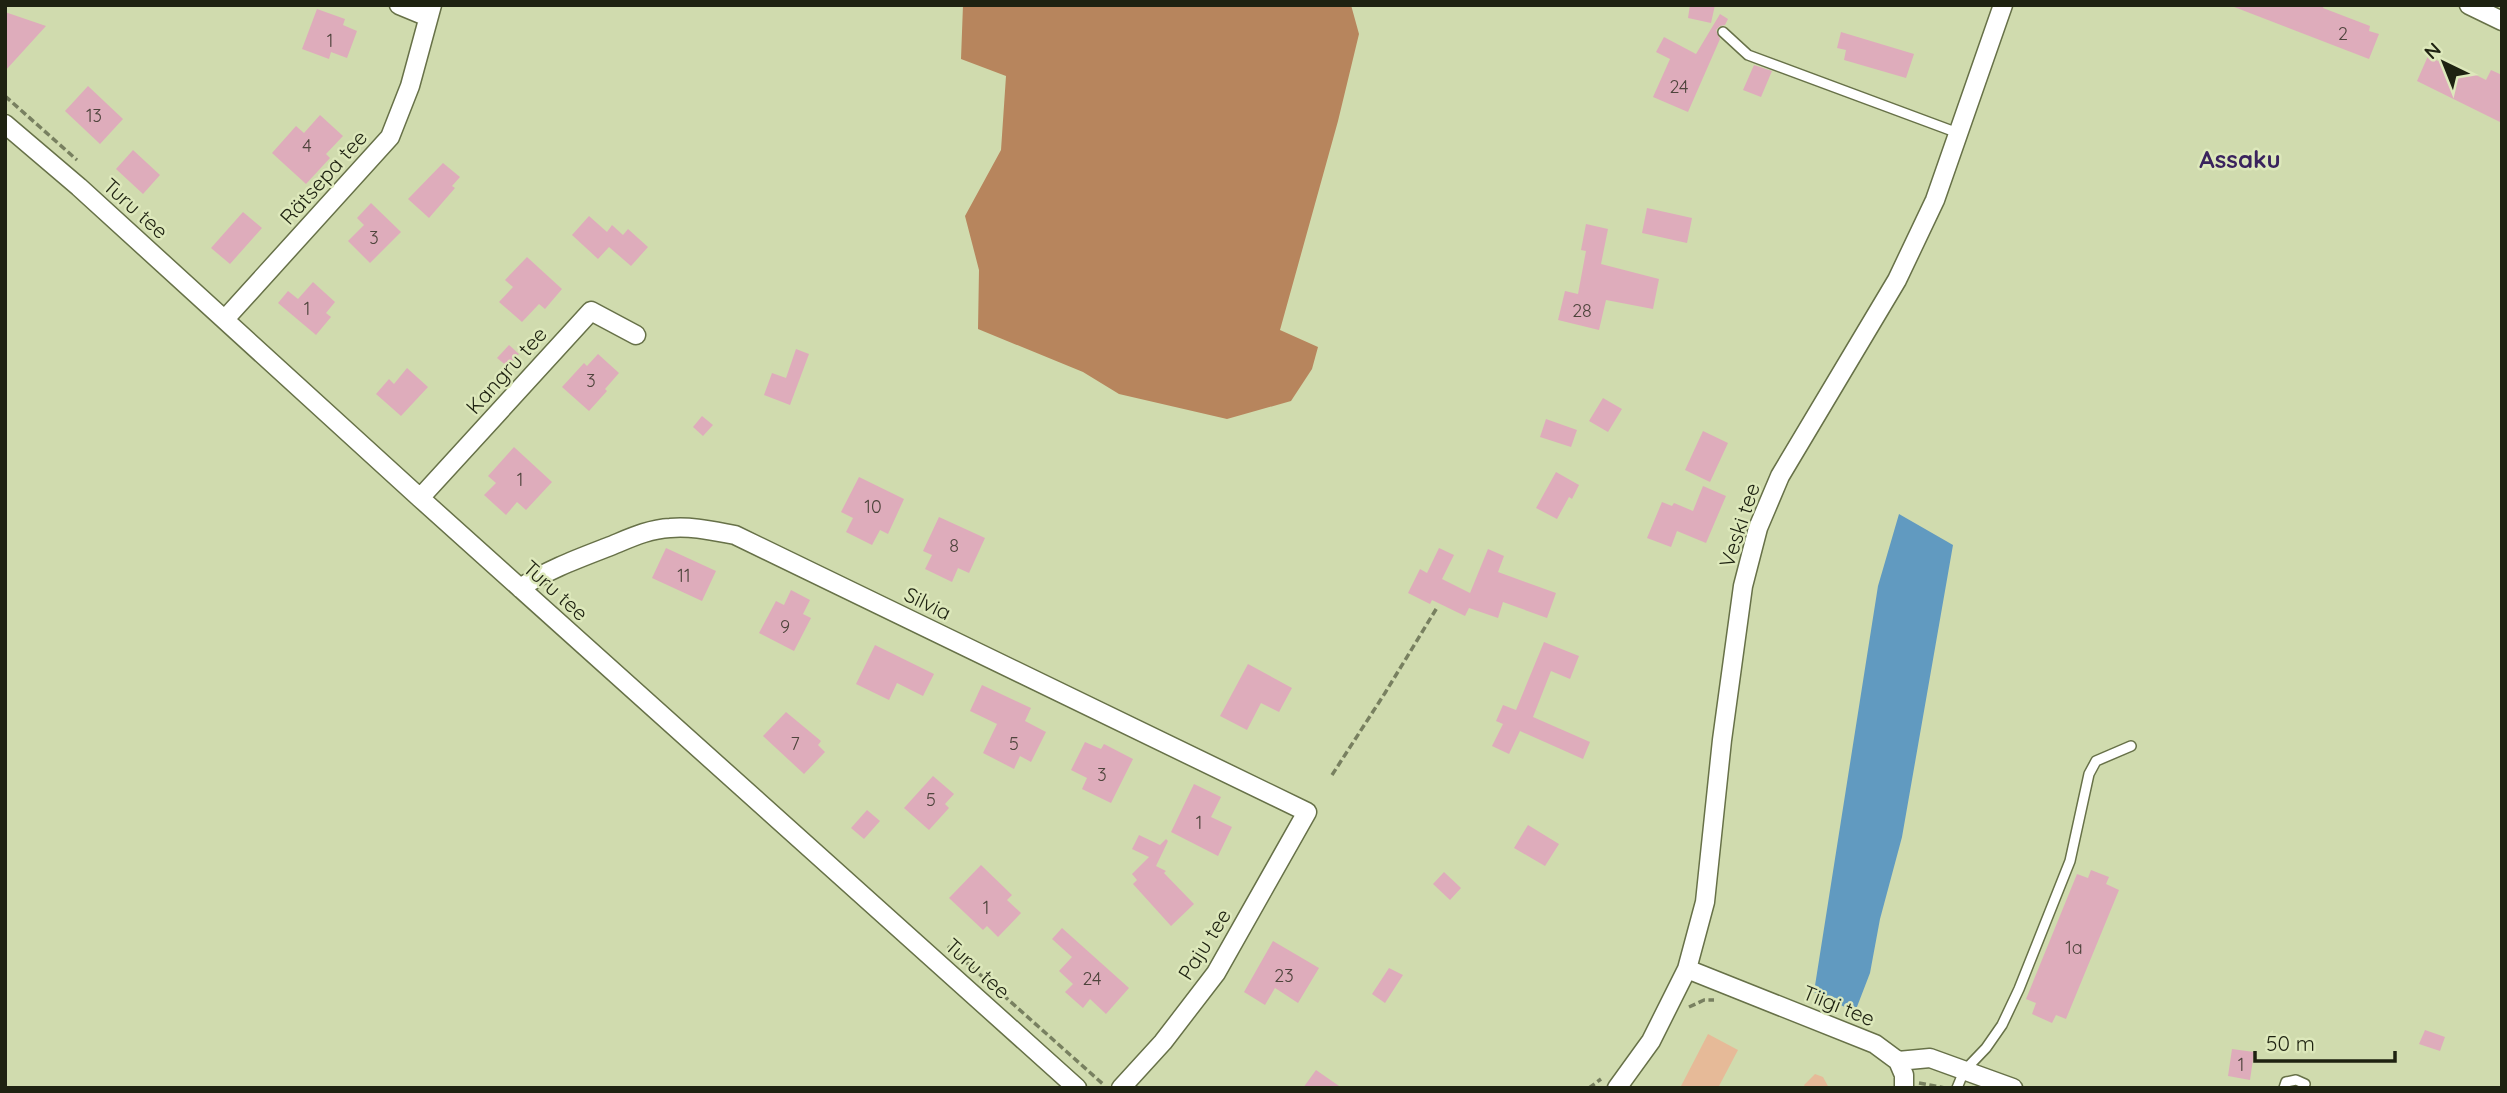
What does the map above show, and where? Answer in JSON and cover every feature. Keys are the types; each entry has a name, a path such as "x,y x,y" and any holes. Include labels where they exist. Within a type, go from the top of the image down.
{"street":[{"path":"399,5 430,11"},
{"name":"Veski tee","path":"1617,1088 1651,1041 1687,969 1705,902 1722,740 1743,586 1758,528 1780,476 1897,280 1935,200 2003,5"},
{"path":"2469,5 2502,21"},
{"name":"Rätsepa tee","path":"225,319 390,137 410,86 430,11"},
{"name":"Turu tee","path":"5,124 225,319 420,498 1077,1088"},
{"name":"Kangru tee","path":"420,498 591,311 636,334"},
{"name":"Silvia","path":"520,588 566,563 646,532 694,528 735,535 1307,812"},
{"name":"Paju tee","path":"1121,1088 1163,1042 1216,974 1307,812"},
{"name":"Tiigi tee","path":"1687,969 1875,1044 1898,1062"},
{"path":"1904,1088 1904,1075 1898,1062 1930,1058 2013,1088"}],"lane":[{"path":"1723,32 1748,55 1958,134"},
{"path":"1957,1088 1964,1071 1986,1048 2002,1025 2019,989 2070,861 2089,774 2096,761 2131,746"},
{"path":"2284,1088 2286,1082 2296,1080 2305,1084"}],"path":[{"path":"5,96 78,160"},
{"path":"1332,775 1438,606"},
{"path":"947,944 1107,1088"},
{"path":"1663,1014 1676,1020 1691,1004 1704,999 1718,1000"}],"shaded area":[{"path":"963,5 1351,5 1359,34 1338,121 1280,330 1318,347 1312,369 1291,401 1227,419 1119,394 1083,372 978,329 979,270 965,216 1001,150 1006,76 961,59"},
{"path":"1708,1034 1738,1050 1718,1088 1680,1088"},
{"path":"1815,1074 1823,1077 1829,1088 1806,1088 1804,1085"}],"water":[{"path":"1899,514 1953,545 1902,837 1880,919 1870,973 1855,1012 1814,992 1878,586"}],"building":[{"path":"1690,5 1715,5 1711,23 1688,18"},
{"path":"2229,5 2324,5 2323,8 2370,26 2369,31 2379,34 2369,59"},
{"path":"317,9 345,19 343,25 357,31 347,58 331,52 329,59 302,49"},
{"path":"5,12 46,26 5,71"},
{"path":"1720,14 1728,19 1725,25 1716,30 1720,39 1688,112 1653,97 1670,59 1656,52 1664,37 1696,54"},
{"path":"1841,32 1914,54 1906,78 1844,60 1846,50 1837,48"},
{"path":"2428,56 2438,61 2440,57 2486,80 2491,70 2502,75 2502,123 2417,81"},
{"path":"1754,65 1772,71 1761,97 1743,90"},
{"path":"88,86 123,119 100,144 65,111"},
{"path":"320,115 343,136 326,154 330,158 306,184 272,153 296,126 304,133"},
{"path":"133,150 160,175 143,194 116,169"},
{"path":"443,163 460,177 452,186 455,188 429,218 408,199"},
{"path":"371,203 401,232 370,263 348,241 364,225 357,218"},
{"path":"1647,208 1692,218 1687,243 1642,233"},
{"path":"243,212 262,228 230,264 211,248"},
{"path":"589,216 607,232 612,225 623,235 628,229 648,247 631,266 609,247 598,259 572,235"},
{"path":"1586,224 1608,229 1601,264 1659,279 1653,309 1606,300 1599,330 1558,320 1565,291 1578,294 1586,251 1581,250"},
{"path":"527,257 562,289 545,309 539,304 522,322 499,302 513,287 505,280"},
{"path":"313,282 335,302 326,313 331,317 316,335 278,303 288,291 298,299"},
{"path":"509,345 519,354 508,367 497,358"},
{"path":"796,349 809,354 790,405 764,395 772,373 786,378"},
{"path":"598,354 619,373 589,411 562,387 584,363 587,366"},
{"path":"407,368 428,387 401,416 376,394 389,379 394,384"},
{"path":"1603,398 1622,409 1608,432 1589,421"},
{"path":"702,416 713,425 703,436 693,427"},
{"path":"1546,419 1577,430 1571,447 1540,437"},
{"path":"1703,431 1728,443 1710,482 1685,470"},
{"path":"514,447 552,482 526,510 517,502 506,515 484,495 496,483 488,476"},
{"path":"1556,472 1579,485 1557,519 1536,508"},
{"path":"859,477 904,499 888,534 880,530 872,545 846,532 853,518 841,512"},
{"path":"1703,486 1726,496 1706,543 1677,531 1671,547 1647,538 1662,502 1672,506 1674,503 1693,511"},
{"path":"939,517 985,538 969,573 958,568 952,582 925,569 932,555 923,551"},
{"path":"666,548 716,571 702,601 652,578"},
{"path":"1439,548 1454,555 1442,579 1470,593 1488,549 1504,556 1498,572 1556,593 1547,618 1503,602 1498,618 1469,608 1465,616 1432,600 1430,604 1408,593 1420,569 1427,573"},
{"path":"791,590 810,600 803,614 811,618 794,651 759,633 776,601 784,605"},
{"path":"1544,642 1579,656 1570,679 1551,671 1533,717 1590,742 1583,759 1520,731 1509,754 1492,746 1503,724 1496,721 1503,705 1516,710"},
{"path":"875,645 934,674 923,696 897,683 889,700 856,684"},
{"path":"1248,664 1292,688 1279,712 1261,703 1247,730 1220,716"},
{"path":"982,685 1031,708 1025,721 1046,732 1031,762 1020,756 1014,769 983,753 997,724 970,711"},
{"path":"786,712 821,741 818,745 825,752 804,774 763,736"},
{"path":"1085,742 1101,749 1104,744 1133,759 1111,803 1082,789 1087,778 1071,770"},
{"path":"933,776 954,794 945,804 949,808 929,830 904,808"},
{"path":"1194,784 1221,797 1211,817 1232,827 1218,856 1171,832"},
{"path":"867,810 880,821 864,839 851,828"},
{"path":"1528,825 1559,844 1545,866 1514,848"},
{"path":"1139,835 1160,845 1166,839 1168,841 1156,866 1166,871 1164,873 1194,904 1171,926 1133,884 1137,880 1132,874 1149,857 1132,849"},
{"path":"981,865 1012,895 1007,900 1021,913 998,937 987,926 983,930 949,898"},
{"path":"2091,870 2109,877 2106,884 2119,890 2066,1019 2056,1015 2052,1023 2032,1014 2036,1003 2026,999 2077,874 2088,878"},
{"path":"1444,872 1461,888 1450,900 1433,884"},
{"path":"1062,928 1129,988 1106,1014 1090,999 1083,1008 1065,992 1073,984 1059,971 1072,957 1052,939"},
{"path":"1273,941 1319,968 1298,1003 1275,988 1265,1005 1244,992"},
{"path":"1389,968 1403,975 1385,1003 1372,994"},
{"path":"2425,1030 2445,1037 2440,1051 2419,1044"},
{"path":"2232,1049 2254,1052 2250,1080 2228,1076"},
{"path":"1316,1070 1342,1088 1303,1088"}],"district":[{"name":"Assaku","path":"2240,159"}]}
